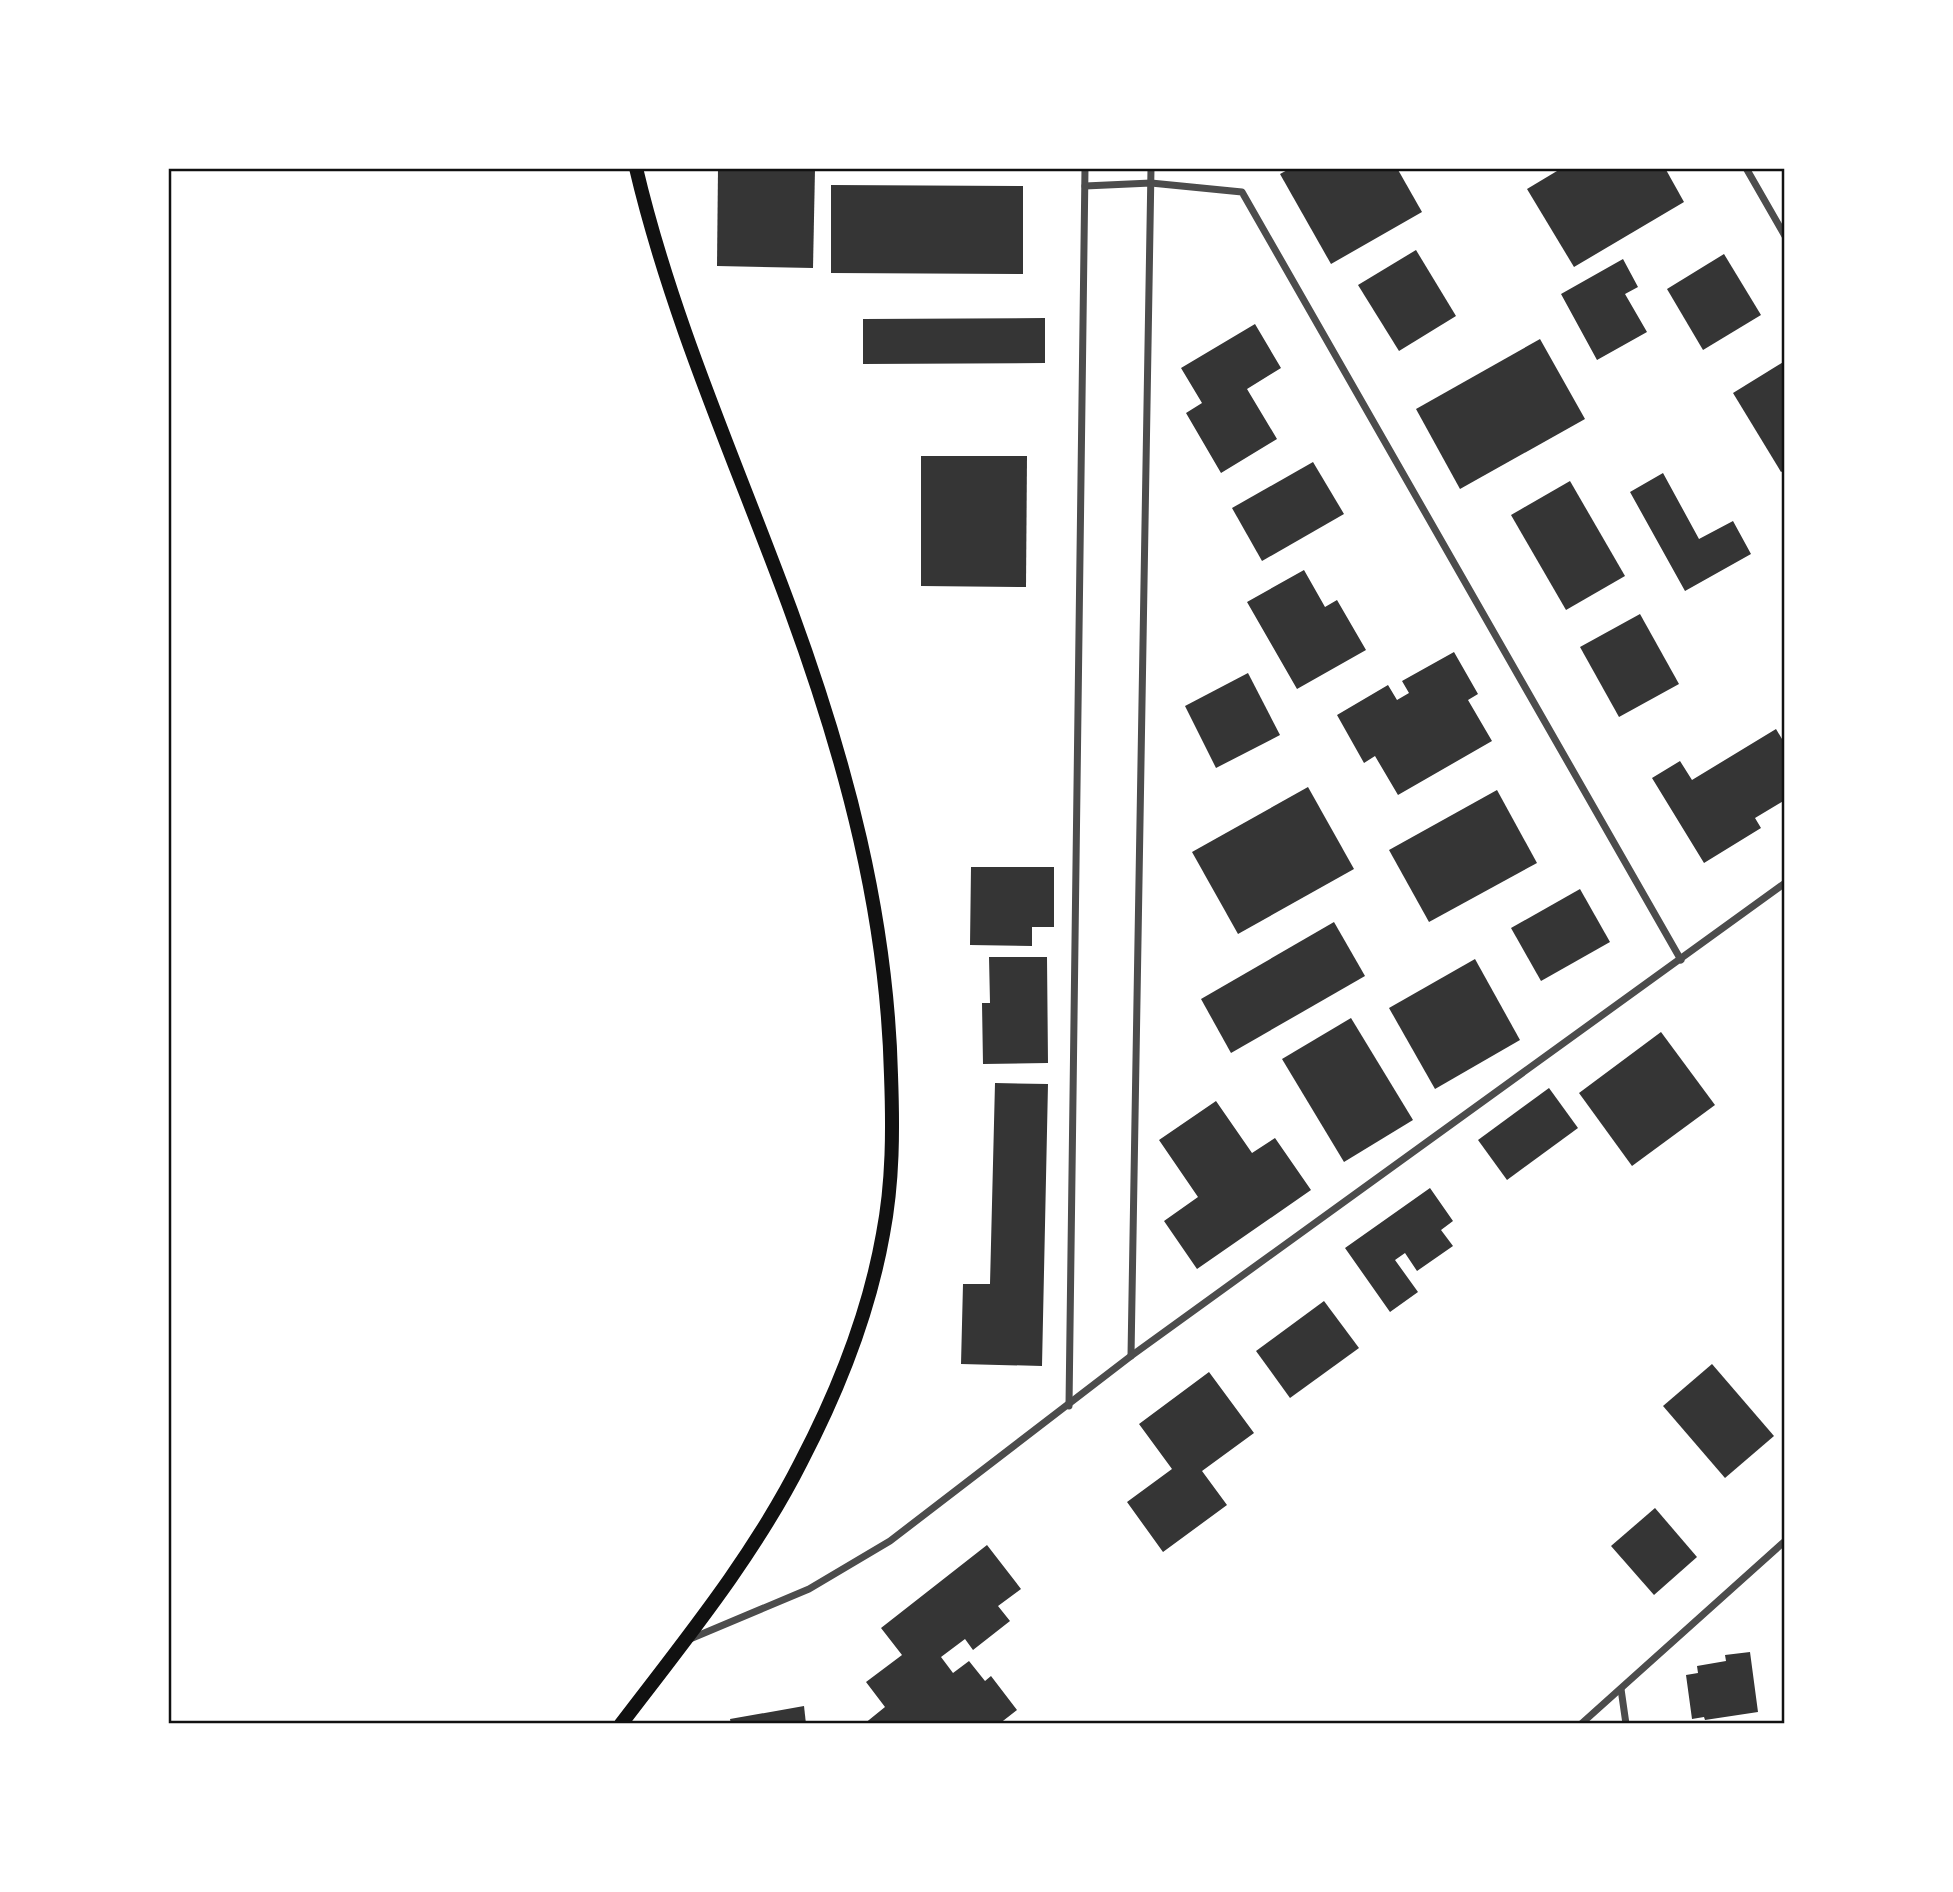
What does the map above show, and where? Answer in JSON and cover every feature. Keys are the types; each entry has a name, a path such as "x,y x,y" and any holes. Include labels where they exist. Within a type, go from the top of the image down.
{"main road":[{"path":"621,1724 686,1641 789,1485 849,1354 873,1278 888,1203 892,1135 888,1007 872,889 833,736 790,607 685,334 654,240 636,168"}],"street":[{"path":"1069,1406 1085,168"},
{"path":"1131,1356 1152,168"},
{"path":"1746,168 1785,236"},
{"path":"1085,186 1151,183 1242,192 1681,960"},
{"path":"686,1641 762,1611 853,1565 908,1529 1131,1356 1785,883"},
{"path":"1581,1724 1785,1541"},
{"path":"1621,1689 1626,1724"}],"building":[{"path":"718,168 815,169 813,268 717,266"},
{"path":"1291,168 1397,168 1422,212 1331,264 1280,174"},
{"path":"1562,168 1665,168 1684,202 1574,267 1527,189"},
{"path":"831,185 1023,186 1023,274 831,273"},
{"path":"1416,250 1456,316 1399,351 1358,285"},
{"path":"1724,254 1761,315 1703,350 1667,289"},
{"path":"1623,259 1638,287 1625,294 1647,332 1597,360 1561,294"},
{"path":"1045,318 1045,363 863,364 863,319"},
{"path":"1255,324 1281,368 1247,389 1277,439 1221,473 1186,413 1202,403 1181,368"},
{"path":"1540,339 1585,419 1460,489 1416,409"},
{"path":"1785,361 1785,470 1781,472 1733,393"},
{"path":"921,456 1027,456 1026,587 921,586"},
{"path":"1313,462 1344,514 1262,561 1232,508"},
{"path":"1663,473 1699,539 1733,521 1751,554 1685,591 1630,492"},
{"path":"1570,481 1625,576 1566,610 1511,515"},
{"path":"1304,570 1325,607 1337,600 1366,650 1297,689 1247,602"},
{"path":"1640,614 1679,684 1619,717 1580,647"},
{"path":"1454,652 1478,694 1468,700 1492,741 1398,795 1375,756 1364,763 1337,715 1388,685 1397,700 1409,693 1402,681"},
{"path":"1248,673 1280,735 1216,768 1185,706"},
{"path":"1776,729 1785,744 1785,800 1755,818 1761,828 1704,863 1652,778 1680,761 1692,780"},
{"path":"1308,787 1354,869 1238,934 1192,852"},
{"path":"1497,790 1537,863 1429,922 1389,850"},
{"path":"971,867 1054,867 1054,927 1032,927 1032,946 970,945"},
{"path":"1580,889 1610,942 1541,981 1511,928"},
{"path":"1334,922 1365,976 1231,1053 1201,999"},
{"path":"989,957 1047,957 1048,1063 983,1064 982,1003 990,1003"},
{"path":"1475,959 1520,1040 1435,1089 1389,1008"},
{"path":"1351,1018 1413,1120 1344,1162 1282,1059"},
{"path":"1661,1032 1715,1105 1632,1166 1579,1093"},
{"path":"995,1083 1048,1084 1042,1366 961,1364 963,1284 990,1284"},
{"path":"1549,1088 1578,1128 1507,1180 1478,1140"},
{"path":"1216,1101 1252,1153 1275,1138 1311,1190 1197,1269 1164,1221 1198,1197 1159,1140"},
{"path":"1430,1188 1453,1221 1441,1230 1453,1246 1417,1271 1405,1253 1395,1260 1418,1292 1390,1312 1345,1248"},
{"path":"1324,1301 1359,1348 1290,1398 1256,1351"},
{"path":"1712,1364 1774,1436 1725,1478 1663,1406"},
{"path":"1209,1372 1254,1433 1202,1471 1227,1505 1163,1552 1127,1502 1172,1469 1139,1424"},
{"path":"1655,1508 1697,1557 1654,1595 1611,1546"},
{"path":"987,1545 1021,1589 998,1606 1010,1621 973,1650 965,1639 941,1657 953,1673 969,1661 985,1681 991,1676 1017,1710 999,1724 864,1724 885,1707 866,1682 902,1655 881,1628"},
{"path":"1750,1652 1758,1712 1705,1720 1704,1717 1692,1719 1686,1675 1698,1673 1697,1666 1726,1661 1725,1655"},
{"path":"804,1706 806,1724 731,1724 730,1719"}]}
